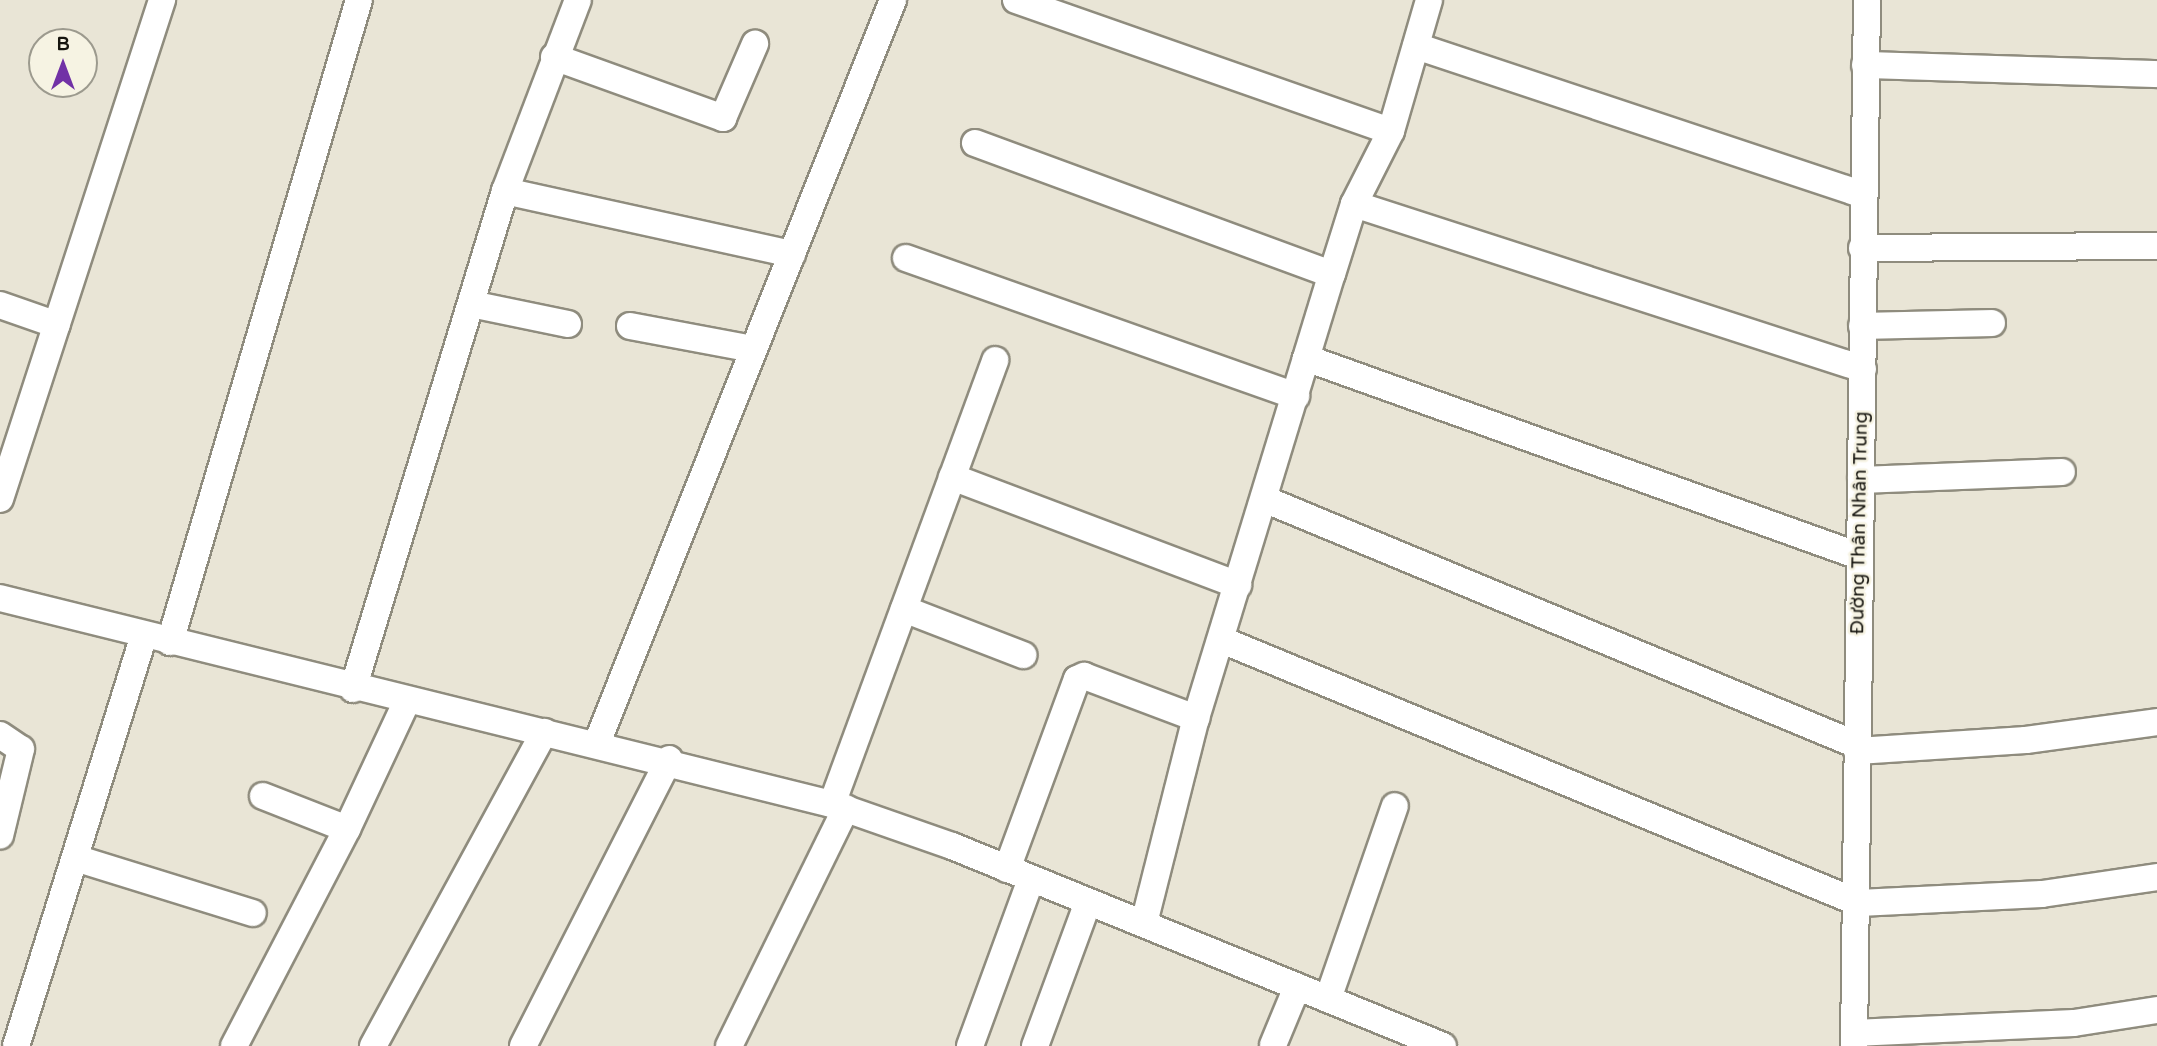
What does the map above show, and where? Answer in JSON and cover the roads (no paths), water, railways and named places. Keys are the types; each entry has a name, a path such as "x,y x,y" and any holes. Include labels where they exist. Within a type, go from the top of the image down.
{"street":[{"path":"0,499 162,0"},
{"path":"170,642 359,0"},
{"path":"353,689 505,191 578,0"},
{"path":"597,743 893,0"},
{"path":"1016,0 1391,131"},
{"path":"1144,923 1196,718 1306,358 1354,204 1391,131 1429,0"},
{"name":"Đường Thân Nhân Trung","path":"1854,1040 1859,904 1857,748 1863,369 1862,194 1867,0"},
{"path":"554,57 723,118 755,44"},
{"path":"1416,46 1862,194"},
{"path":"1865,65 2157,74"},
{"path":"975,143 1332,274"},
{"path":"505,191 792,254"},
{"path":"1354,204 1863,369"},
{"path":"1862,248 2157,246"},
{"path":"906,258 1296,396"},
{"path":"471,304 568,324"},
{"path":"0,305 57,325"},
{"path":"1862,326 1992,323"},
{"path":"630,326 753,349"},
{"path":"1306,358 1859,556"},
{"path":"729,1046 839,806 904,609 995,360"},
{"path":"1861,480 2062,472"},
{"path":"952,477 1238,585"},
{"path":"1264,499 1857,748 2026,740 2157,722"},
{"path":"0,598 406,703 669,759 839,806 1144,923 1328,999 1413,1040 1443,1046"},
{"path":"904,609 1023,654"},
{"path":"16,1046 144,635"},
{"path":"1222,640 1859,904 2042,894 2157,877"},
{"path":"970,1046 1077,679 1084,676 1196,718"},
{"path":"233,1046 348,829 406,703"},
{"path":"373,1046 544,732"},
{"path":"0,736 21,749 0,836"},
{"path":"523,1046 669,759"},
{"path":"262,796 348,829"},
{"path":"1328,999 1395,806"},
{"path":"75,858 253,913"},
{"path":"1035,1046 1088,902"},
{"path":"1273,1045 1297,987"},
{"path":"1854,1040 2074,1023 2157,1010"}]}
